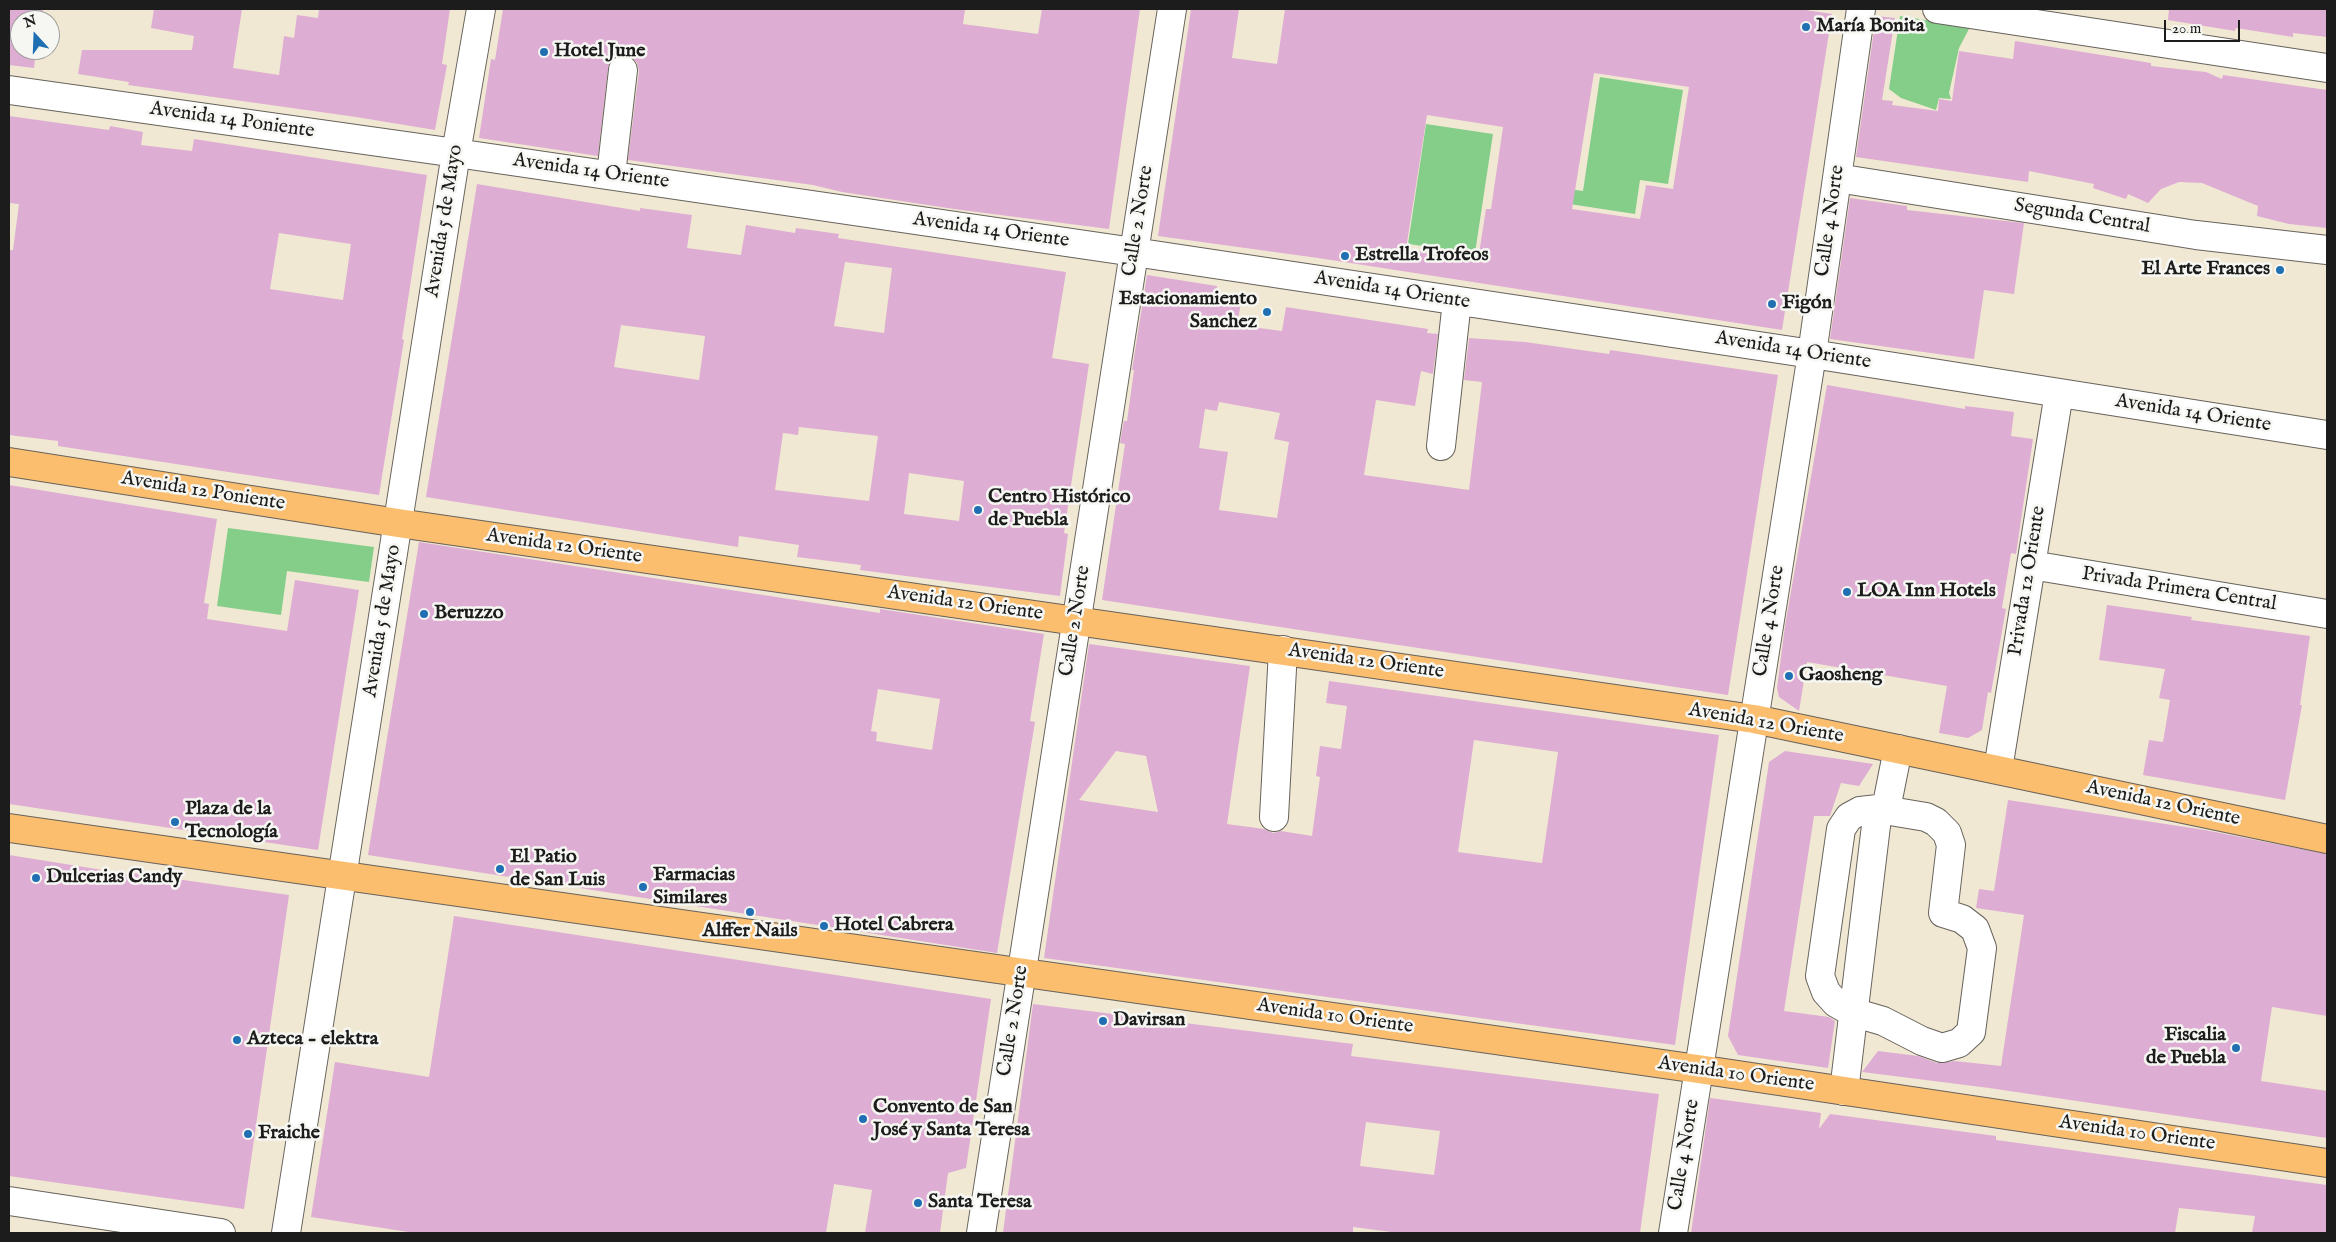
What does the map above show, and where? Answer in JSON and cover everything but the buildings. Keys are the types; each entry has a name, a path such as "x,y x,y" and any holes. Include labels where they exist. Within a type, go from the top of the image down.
{"main road":[{"name":"Avenida 12 Poniente","path":"9,462 398,523"},
{"name":"Avenida 12 Oriente","path":"398,523 1754,719 2327,839"},
{"name":"Avenida 10 Oriente","path":"9,828 343,874 1698,1069 2327,1163"}],"street":[{"name":"Avenida 5 de Mayo","path":"286,1233 456,153 481,9"},
{"name":"Calle 2 Norte","path":"981,1233 1172,9"},
{"name":"Calle 4 Norte","path":"1673,1233 1812,354 1861,9"},
{"path":"1937,9 2327,68"},
{"path":"611,175 623,70"},
{"name":"Avenida 14 Poniente","path":"9,90 456,153"},
{"name":"Avenida 14 Oriente","path":"456,153 1812,354 2327,435"},
{"name":"Segunda Central","path":"1837,178 2196,235 2327,250"},
{"path":"1441,446 1457,301"},
{"name":"Privada 12 Oriente","path":"1998,769 2059,393"},
{"name":"Privada Primera Central","path":"2031,565 2327,614"},
{"path":"1274,817 1283,650"},
{"path":"1851,1092 1888,810 1906,751"},
{"path":"1888,810 1926,817 1936,822 1947,833 1950,845 1943,913 1962,919 1974,929 1982,948 1971,1032 1959,1043 1942,1048 1860,1014 1836,1003 1826,992 1820,976 1841,829 1848,817 1860,811 1888,810"},
{"path":"9,1201 221,1233"}],"green space":[{"path":"1900,16 1970,27 1959,48 1949,93 1951,99 1939,98 1936,110 1901,98 1889,89"},
{"path":"1600,77 1683,90 1668,184 1640,180 1635,214 1563,203 1555,187 1583,191"},
{"path":"1426,124 1493,134 1475,253 1408,244"},
{"path":"228,528 374,547 369,582 287,571 281,615 217,606"}],"place":[{"name":"María Bonita","path":"1806,27"},
{"name":"Hotel June","path":"544,52"},
{"name":"Estrella Trofeos","path":"1345,256"},
{"name":"El Arte Frances","path":"2280,270"},
{"name":"Figón","path":"1772,304"},
{"name":"Estacionamiento Sanchez","path":"1267,312"},
{"name":"Centro Histórico de Puebla","path":"978,510"},
{"name":"LOA Inn Hotels","path":"1847,592"},
{"name":"Beruzzo","path":"424,614"},
{"name":"Gaosheng","path":"1789,676"},
{"name":"Plaza de la Tecnología","path":"175,822"},
{"name":"El Patio de San Luis","path":"500,869"},
{"name":"Dulcerias Candy","path":"36,878"},
{"name":"Farmacias Similares","path":"643,887"},
{"name":"Alffer Nails","path":"750,912"},
{"name":"Hotel Cabrera","path":"824,926"},
{"name":"Davirsan","path":"1103,1021"},
{"name":"Azteca - elektra","path":"237,1040"},
{"name":"Fiscalia de Puebla","path":"2236,1048"},
{"name":"Convento de San José y Santa Teresa","path":"863,1119"},
{"name":"Fraiche","path":"248,1134"},
{"name":"Santa Teresa","path":"918,1203"}]}
